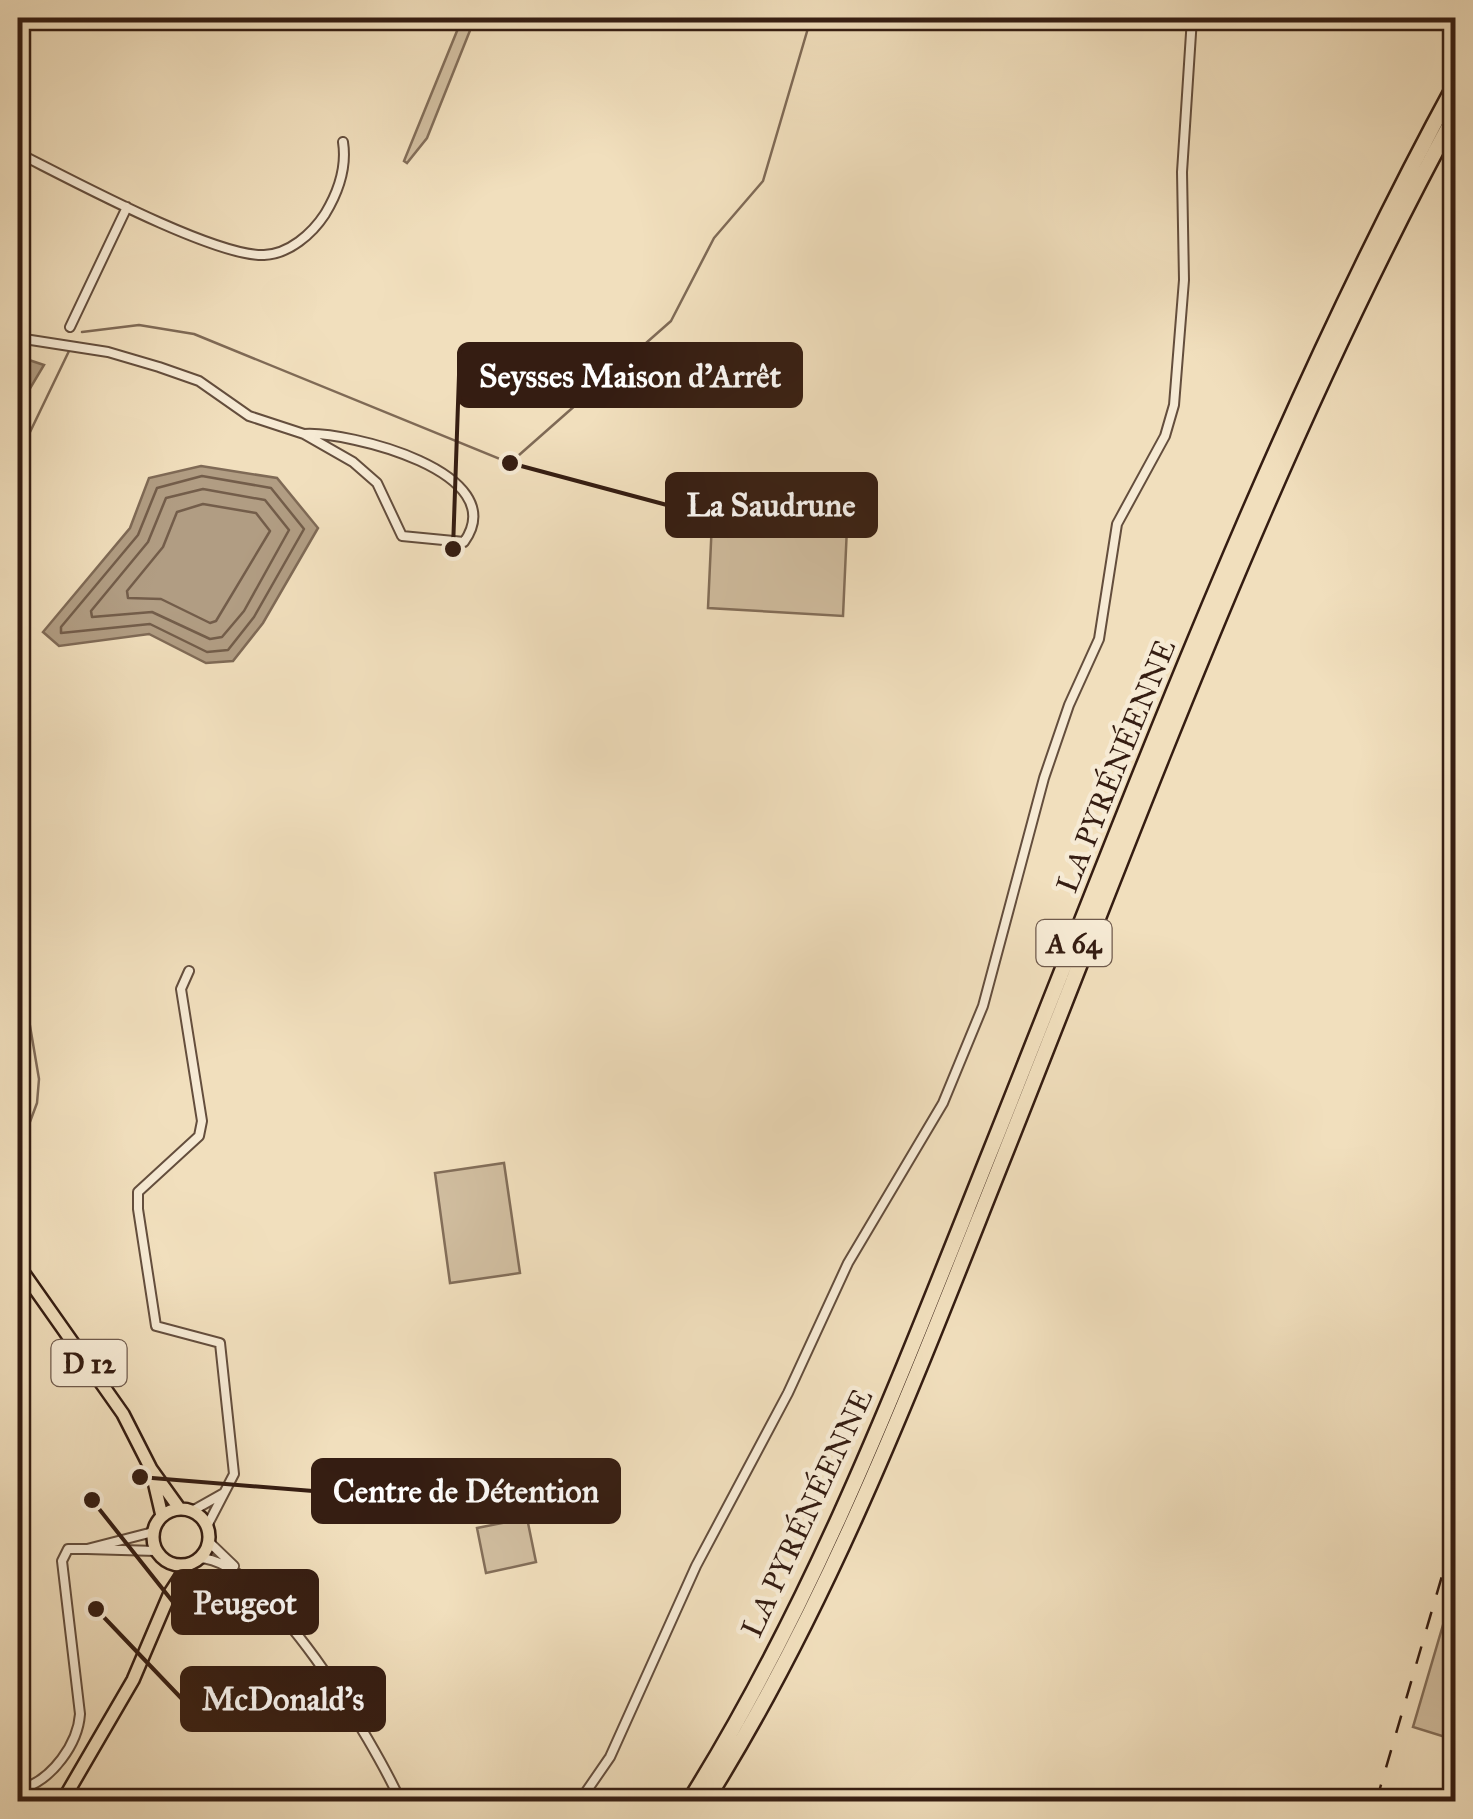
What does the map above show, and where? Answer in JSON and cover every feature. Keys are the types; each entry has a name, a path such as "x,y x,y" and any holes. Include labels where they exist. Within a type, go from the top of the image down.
{"highway":[{"name":"LA PYRÉNÉENNE","path":"689,1802 764,1672 857,1479 1248,514 1355,274 1456,83"},
{"name":"LA PYRÉNÉENNE","path":"706,1802 768,1694 865,1495 1261,518 1348,322 1456,113"}],"main road":[{"name":"D 12","path":"18,1264 123,1414 150,1469 162,1516"},
{"name":"D 12","path":"150,1469 186,1510"},
{"path":"62,1802 133,1680 170,1593 209,1542 208,1526 186,1510 162,1516 153,1532 170,1593"},
{"path":"160,1555 194,1561"}],"street":[{"path":"579,1802 610,1758 696,1566 788,1392 848,1264 942,1103 983,1006 1044,778 1069,705 1099,639 1117,524 1172,417 1184,280 1182,172 1192,18"},
{"path":"18,153 127,207 237,252 264,255 285,250 308,235 333,200 346,164 343,142"},
{"path":"70,327 127,207"},
{"path":"18,338 108,352 199,381 249,416 304,434 353,462 376,484 402,536 453,544 464,542 469,535 469,503 461,490 434,468 404,452 356,437 304,434"},
{"path":"189,970 181,988 202,1121 199,1136 138,1192 138,1208 156,1326 220,1342 234,1474 208,1526"},
{"path":"186,1510 224,1493"},
{"path":"87,1549 153,1532"},
{"path":"209,1542 267,1596 374,1749 401,1802"},
{"path":"24,1788 52,1772 80,1721 62,1561 68,1549 160,1555"},
{"path":"194,1561 217,1559 237,1570"}],"shaded area":[{"path":"468,18 475,18 427,138 407,163 404,161 457,31"},
{"path":"712,521 847,527 843,616 708,608"},
{"path":"504,1163 520,1273 450,1283 435,1173"},
{"path":"527,1518 536,1562 486,1573 477,1528"},
{"path":"1448,1608 1455,1610 1455,1648 1450,1667 1455,1669 1455,1740 1413,1727"}],"water":[{"path":"26,359 44,365 22,402 18,399 18,375"},
{"path":"201,466 277,478 318,528 263,623 233,661 206,663 149,634 59,646 43,632 130,528 149,478"}],"waterway":[{"path":"82,332 139,325 194,334 510,463 671,321 714,238 763,181 811,18"},
{"path":"18,457 69,351"},
{"path":"18,955 39,1079 37,1103 18,1154"}],"railway":[{"path":"1376,1802 1456,1528"}],"place":[{"name":"La Saudrune","path":"510,463"},
{"name":"Seysses Maison d'Arrêt","path":"453,549"},
{"name":"Centre de Détention","path":"140,1477"},
{"name":"Peugeot","path":"92,1500"},
{"name":"McDonald's","path":"96,1609"}]}
